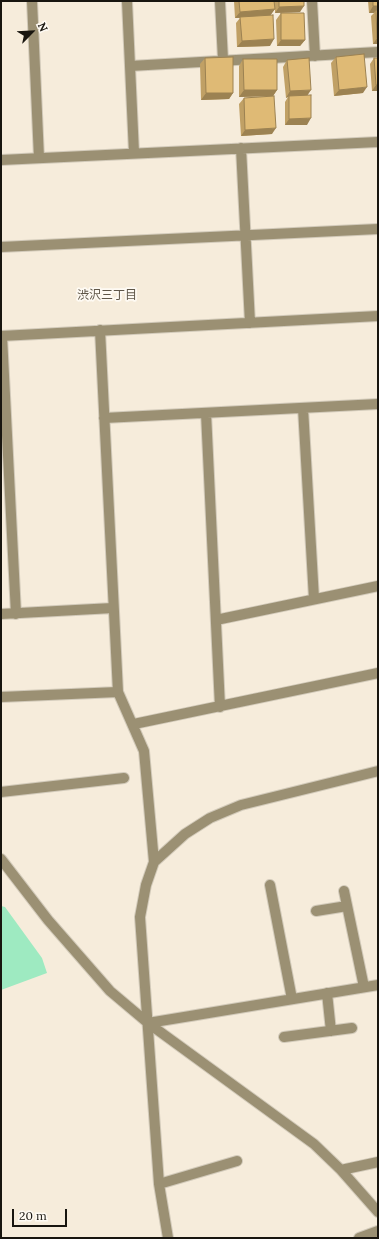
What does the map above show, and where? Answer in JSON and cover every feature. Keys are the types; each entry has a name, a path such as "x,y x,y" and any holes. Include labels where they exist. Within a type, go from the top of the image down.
{"street":[{"path":"32,1 38,158"},
{"path":"127,1 134,153"},
{"path":"220,1 223,60"},
{"path":"312,1 315,56"},
{"path":"130,66 378,52"},
{"path":"1,160 378,142"},
{"path":"241,148 250,323"},
{"path":"1,248 378,229"},
{"path":"16,614 1,336 378,316"},
{"path":"100,330 118,692 134,724 144,751 154,862 146,885 140,917 159,1184 168,1238"},
{"path":"104,418 378,404"},
{"path":"303,408 314,599"},
{"path":"206,413 220,707"},
{"path":"216,620 378,586"},
{"path":"1,614 113,608"},
{"path":"134,724 378,673"},
{"path":"1,697 118,692"},
{"path":"154,862 185,834 210,818 241,805 378,770"},
{"path":"1,792 124,778"},
{"path":"1,858 48,920 110,991 148,1024 314,1144 341,1170 378,1212"},
{"path":"270,884 292,999"},
{"path":"344,890 364,987"},
{"path":"316,911 348,906"},
{"path":"148,1024 378,985"},
{"path":"327,993 331,1031"},
{"path":"284,1037 352,1028"},
{"path":"159,1184 237,1161"},
{"path":"341,1170 378,1162"},
{"path":"359,1238 378,1231"}],"green space":[{"path":"1,906 5,907 42,958 47,973 1,990"}],"building":[{"path":"239,1 274,1 275,9 240,12"},
{"path":"279,1 304,1 304,6 279,7"},
{"path":"373,1 378,1 378,6 373,6"},
{"path":"376,10 378,10 378,38 377,38"},
{"path":"281,13 304,13 305,40 281,40"},
{"path":"273,15 274,39 242,41 240,17"},
{"path":"364,54 367,87 339,90 336,57"},
{"path":"233,57 233,93 206,93 205,58"},
{"path":"309,58 311,90 290,91 287,60"},
{"path":"374,58 378,58 378,85 376,85"},
{"path":"243,59 277,59 277,90 244,90"},
{"path":"311,95 311,118 289,119 289,96"},
{"path":"274,96 276,128 245,130 244,98"}],"district":[{"name":"渋沢三丁目","path":"107,296"}]}
